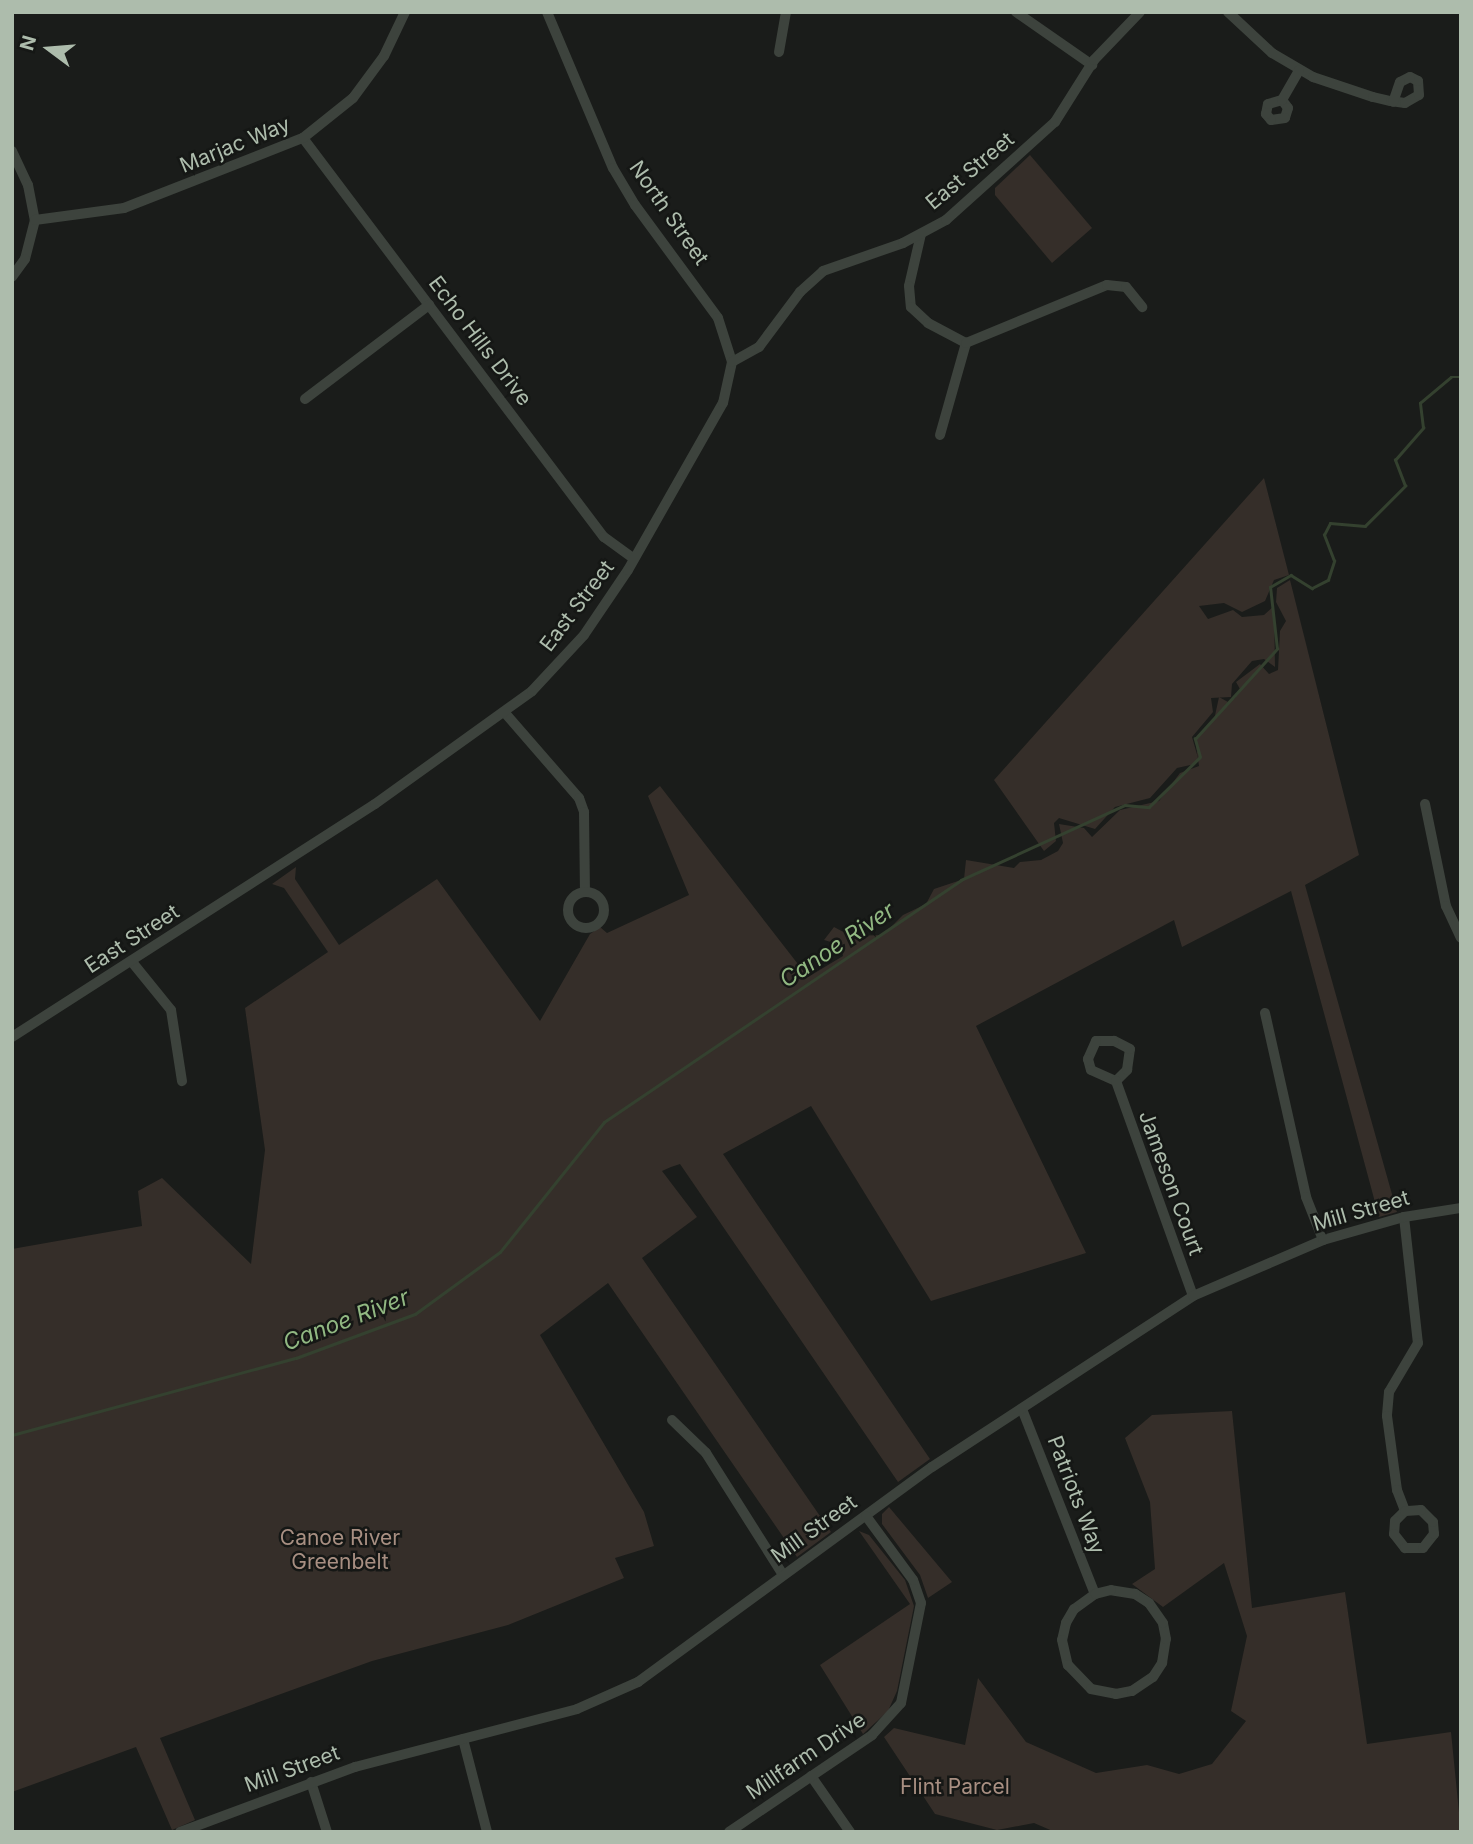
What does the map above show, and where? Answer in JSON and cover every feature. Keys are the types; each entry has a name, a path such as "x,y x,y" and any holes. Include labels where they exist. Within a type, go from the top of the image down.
{"street":[{"name":"Marjac Way","path":"35,220 124,208 303,138 353,98 375,71 405,12"},
{"name":"North Street","path":"547,12 614,168 635,205 718,318 732,362"},
{"path":"779,52 786,12"},
{"path":"1016,12 1092,65"},
{"name":"East Street","path":"12,1037 132,962 505,713 547,678 584,635 634,559 723,403 732,362 759,347 800,292 823,271 921,234 946,220 998,175 1064,110 1092,65 1140,12"},
{"path":"1228,12 1272,53 1299,69 1393,102"},
{"path":"1282,100 1299,69"},
{"name":"Echo Hills Drive","path":"303,138 604,537 634,559"},
{"path":"12,150 28,185 35,220 25,259 12,278"},
{"path":"921,234 909,286 911,307 928,323 966,344"},
{"path":"966,344 1107,285 1126,287 1142,307"},
{"path":"305,399 429,305"},
{"path":"940,435 966,344"},
{"path":"505,713 579,798 584,812 585,892"},
{"path":"1425,804 1446,906 1461,938"},
{"path":"132,962 171,1010 182,1081"},
{"path":"1265,1013 1306,1197 1323,1240"},
{"path":"1096,1041 1114,1041 1130,1049 1127,1070 1116,1081 1091,1070 1088,1059 1096,1041"},
{"name":"Jameson Court","path":"1116,1081 1193,1296"},
{"name":"Mill Street","path":"180,1832 311,1782 578,1709 638,1682 932,1467 1193,1296 1323,1240 1404,1217 1461,1208"},
{"path":"1404,1217 1418,1343 1392,1386 1387,1408 1397,1490 1405,1511"},
{"name":"Patriots Way","path":"1022,1409 1095,1594"},
{"path":"672,1420 706,1453 783,1575"},
{"name":"Millfarm Drive","path":"729,1832 873,1735 893,1715 905,1689 920,1620 921,1603 913,1580 866,1517"},
{"path":"1111,1590 1135,1594 1154,1609 1163,1623 1166,1647 1161,1663 1153,1677 1132,1691 1107,1694 1091,1689 1068,1665 1063,1649 1066,1623 1080,1603 1095,1594 1111,1590"},
{"path":"463,1739 487,1832"},
{"path":"811,1776 850,1832"},
{"path":"311,1782 327,1832"}],"green space":[{"path":"1030,155 1092,228 1052,263 995,195 995,188"},
{"path":"1264,478 1289,575 1274,580 1265,601 1242,612 1224,603 1199,606 1208,619 1233,610 1242,617 1264,615 1274,606 1275,667 1264,659 1252,661 1232,684 1231,697 1211,698 1213,712 1192,737 1198,758 1195,764 1177,768 1150,798 1115,807 1095,829 1059,818 1054,823 1056,841 1044,851 994,780"},
{"name":"Canoe River Greenbelt","path":"1290,580 1359,855 1305,885 1397,1212 1379,1217 1291,891 1182,947 1174,920 976,1026 1086,1253 931,1301 811,1106 723,1154 930,1459 898,1482 680,1164 671,1167 662,1171 697,1217 642,1258 831,1532 797,1557 608,1283 540,1335 644,1512 654,1546 615,1558 624,1578 508,1625 372,1661 160,1738 195,1820 172,1830 136,1747 12,1792 12,1249 142,1226 138,1191 162,1178 251,1264 265,1150 245,1008 328,952 284,888 272,884 296,867 295,879 339,945 437,879 540,1021 590,934 600,927 607,933 689,895 648,796 660,786 808,977 843,956 841,945 824,940 834,927 851,936 883,935 903,915 926,904 934,889 964,879 966,860 1014,868 1020,862 1041,860 1058,851 1063,843 1059,824 1084,828 1092,837 1120,810 1159,801 1180,773 1199,766 1195,739 1214,720 1219,697 1228,702 1235,698 1240,689 1236,682 1260,664 1269,674 1278,670 1280,631 1286,621 1276,602 1277,588"},
{"path":"1232,1411 1252,1608 1345,1592 1367,1744 1451,1732 1461,1832 1055,1832 1034,1823 997,1830 935,1814 884,1737 894,1728 965,1745 978,1678 1026,1742 1096,1773 1147,1765 1179,1774 1212,1764 1246,1721 1231,1711 1247,1636 1224,1563 1163,1607 1132,1584 1155,1569 1150,1502 1125,1438 1152,1415"},
{"path":"889,1507 952,1582 928,1598 920,1575 882,1524 882,1514"},
{"name":"Flint Parcel","path":"859,1531 869,1535 905,1580 914,1606 897,1691 888,1711 863,1734 820,1665 910,1604"}],"waterway":[{"name":"Canoe River","path":"12,1435 296,1358 415,1314 500,1252 604,1122 961,880 1125,805 1149,807 1200,757 1195,739 1277,649 1270,587 1291,575 1312,588 1328,580 1334,561 1324,535 1330,523 1365,526 1405,486 1395,460 1423,428 1420,403 1451,377 1461,377"}]}
